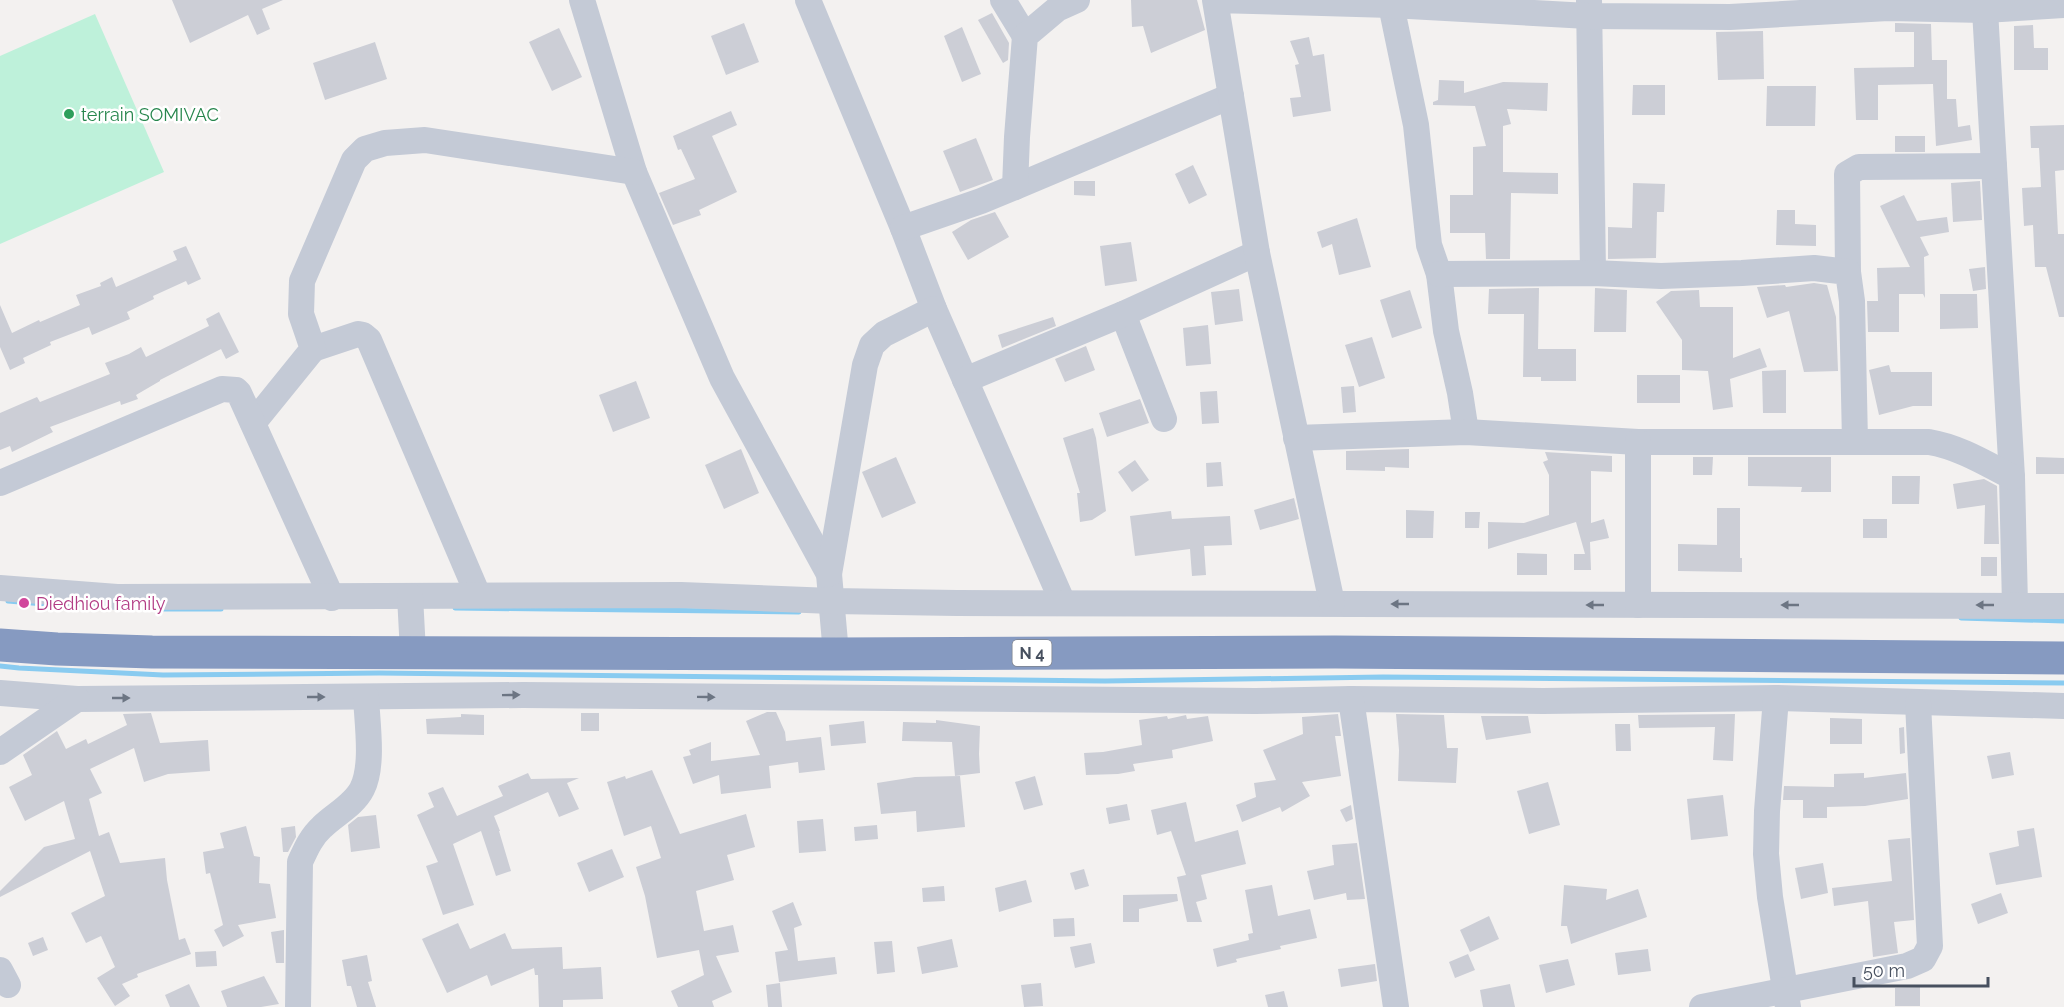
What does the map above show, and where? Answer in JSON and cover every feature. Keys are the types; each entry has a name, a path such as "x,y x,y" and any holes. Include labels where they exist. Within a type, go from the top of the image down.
{"highway":[{"name":"N 4","path":"0,645 152,652 836,654 1335,652 2064,658"}],"street":[{"path":"582,0 634,172 722,378 829,574"},
{"path":"808,0 903,228 934,309 1063,603"},
{"path":"1003,0 1025,36 1015,187"},
{"path":"1025,36 1057,9 1077,0"},
{"path":"1332,603 1257,253 1215,0 1588,8 1730,17 1888,4 1985,10 2064,5"},
{"path":"1391,5 1416,125 1429,245 1439,274 1446,331 1466,432"},
{"path":"1588,8 1593,273"},
{"path":"1985,10 2012,477 2015,605"},
{"path":"903,228 981,201 1231,96"},
{"path":"313,349 301,314 302,281 354,160 365,149 386,142 425,140 634,172"},
{"path":"1855,442 1852,301 1848,272 1847,174 1858,167 1994,166"},
{"path":"965,380 1123,314 1257,253"},
{"path":"1439,274 1593,273 1661,276 1814,268 1848,272"},
{"path":"836,654 829,574 865,365 872,345 884,334 934,309"},
{"path":"1123,314 1164,419"},
{"path":"253,423 313,349 358,334 363,335 369,340 478,595"},
{"path":"0,483 222,389 236,390 240,393 332,598"},
{"path":"1296,438 1466,432 1638,442 1929,442 1945,445 2012,477"},
{"path":"1638,442 1638,605"},
{"path":"0,588 117,597 681,595 833,610 1063,603 2064,606"},
{"path":"410,596 413,652"},
{"path":"0,693 77,699 523,695 1243,701 1776,698 2064,706"},
{"path":"298,1007 300,862 309,842 321,828 362,790 367,772 366,697"},
{"path":"1776,698 1766,854 1770,897 1787,998"},
{"path":"0,752 77,699"},
{"path":"1351,699 1396,1007"},
{"path":"1702,1007 1787,998 1907,966 1923,959 1930,946 1918,703"}],"green space":[{"name":"terrain SOMIVAC","path":"95,14 164,172 0,244 0,56"}],"building":[{"path":"172,0 283,0 262,9 270,29 257,35 248,15 190,43"},
{"path":"1131,0 1197,0 1205,30 1151,53 1143,26 1132,27"},
{"path":"992,13 1009,43 1008,60 1003,63 978,20"},
{"path":"744,23 759,62 726,75 711,36"},
{"path":"1895,23 1931,24 1932,60 1947,60 1947,99 1956,99 1958,127 1970,125 1972,140 1936,146 1933,84 1878,85 1878,120 1856,120 1854,68 1914,67 1914,32 1895,32"},
{"path":"2033,25 2034,48 2048,48 2048,70 2014,70 2014,26"},
{"path":"962,27 981,74 962,82 944,36"},
{"path":"559,28 582,77 552,91 529,42"},
{"path":"1763,31 1764,79 1718,80 1716,32"},
{"path":"1309,37 1313,56 1324,54 1331,111 1293,117 1290,98 1301,97 1295,65 1299,64 1290,41"},
{"path":"375,42 387,79 325,100 313,63"},
{"path":"1439,80 1464,81 1464,93 1503,82 1548,83 1547,111 1507,109 1511,124 1503,126 1503,172 1558,173 1558,194 1511,193 1510,259 1486,259 1485,233 1450,233 1450,195 1473,195 1473,147 1486,146 1475,106 1433,105 1433,102 1438,100"},
{"path":"1633,85 1665,85 1665,115 1632,115"},
{"path":"1767,86 1816,86 1815,126 1766,126"},
{"path":"731,111 737,125 712,136 737,192 699,210 701,215 673,225 659,193 695,179 681,149 678,150 673,136"},
{"path":"2064,125 2064,170 2055,171 2058,234 2064,234 2064,317 2059,317 2046,267 2035,267 2033,225 2024,226 2022,188 2041,187 2039,148 2031,148 2030,126"},
{"path":"1895,136 1925,136 1925,152 1895,152"},
{"path":"976,138 993,180 960,192 943,151"},
{"path":"1193,165 1207,195 1189,204 1175,174"},
{"path":"1074,181 1095,181 1095,196 1074,195"},
{"path":"1980,181 1982,220 1953,222 1951,183"},
{"path":"1633,183 1665,184 1664,212 1657,212 1656,258 1608,259 1608,227 1632,228"},
{"path":"1904,195 1917,221 1947,217 1949,232 1920,237 1929,255 1924,257 1925,298 1923,294 1899,294 1899,332 1868,332 1867,301 1878,301 1877,268 1910,267 1880,206"},
{"path":"1777,210 1795,210 1795,224 1816,225 1816,246 1776,245"},
{"path":"995,212 1009,237 968,260 952,232 971,220"},
{"path":"1357,218 1371,267 1339,275 1332,244 1322,248 1317,232"},
{"path":"1131,242 1137,281 1105,286 1100,246"},
{"path":"186,246 201,279 188,285 186,281 153,296 154,299 127,312 130,319 92,335 89,327 50,342 51,345 23,358 25,363 10,370 0,347 0,305 12,333 80,305 76,295 101,286 100,283 112,277 116,287 177,260 173,251"},
{"path":"1985,267 1986,289 1973,291 1969,269"},
{"path":"1814,283 1827,285 1836,317 1838,371 1804,372 1789,311 1767,318 1757,287 1785,285 1786,287"},
{"path":"1539,288 1538,349 1576,349 1576,381 1541,381 1541,377 1523,377 1524,314 1488,314 1489,289"},
{"path":"1595,288 1627,290 1626,332 1594,332"},
{"path":"1239,289 1243,321 1215,325 1211,292"},
{"path":"1410,290 1422,328 1392,338 1380,300"},
{"path":"1699,290 1700,307 1733,307 1733,358 1760,348 1767,367 1730,379 1733,407 1713,410 1708,371 1682,370 1682,340 1656,302 1671,291"},
{"path":"1940,294 1977,294 1978,328 1940,329"},
{"path":"219,312 239,352 226,359 221,349 160,380 136,395 138,399 121,405 120,401 50,427 53,432 12,452 10,446 0,450 0,413 37,397 40,402 110,374 105,363 141,347 146,357 209,326 206,319"},
{"path":"1053,317 1056,326 1002,348 998,335"},
{"path":"1208,325 1211,364 1186,366 1183,328"},
{"path":"1372,337 1385,378 1359,387 1345,345"},
{"path":"1086,346 1095,370 1065,382 1055,359"},
{"path":"1889,365 1891,372 1932,372 1932,406 1913,406 1879,415 1869,370"},
{"path":"1786,370 1786,413 1763,413 1762,371"},
{"path":"1637,375 1680,375 1680,403 1637,403"},
{"path":"636,381 650,418 613,432 599,395"},
{"path":"1354,386 1356,412 1343,413 1341,387"},
{"path":"1217,391 1219,423 1202,424 1200,392"},
{"path":"1140,399 1149,423 1107,437 1099,413"},
{"path":"1093,428 1106,511 1092,520 1080,522 1077,493 1080,493 1063,438"},
{"path":"741,449 759,493 724,509 705,465"},
{"path":"1409,449 1409,468 1385,467 1385,471 1346,470 1346,451"},
{"path":"1545,452 1612,456 1612,472 1591,471 1591,523 1604,519 1609,538 1590,542 1591,570 1574,570 1574,554 1585,554 1576,522 1488,549 1488,522 1524,523 1549,515 1549,475 1543,462 1548,460"},
{"path":"896,457 916,503 882,518 862,472"},
{"path":"1693,457 1713,457 1712,475 1693,475"},
{"path":"1748,457 1831,457 1831,492 1801,492 1802,487 1748,486"},
{"path":"2036,457 2064,458 2064,474 2036,474"},
{"path":"1135,460 1149,480 1132,492 1118,472"},
{"path":"1221,462 1223,486 1207,487 1206,463"},
{"path":"1892,476 1920,476 1919,504 1892,504"},
{"path":"1984,479 1997,486 1999,544 1984,544 1985,505 1957,509 1953,484"},
{"path":"1294,498 1299,519 1260,530 1254,510"},
{"path":"1717,508 1740,508 1742,572 1678,571 1678,544 1717,545"},
{"path":"1406,510 1434,511 1433,538 1406,538"},
{"path":"1171,511 1172,519 1230,516 1232,545 1204,546 1206,575 1192,576 1190,549 1135,556 1130,516"},
{"path":"1465,512 1480,512 1479,528 1465,528"},
{"path":"1863,519 1887,519 1887,538 1863,538"},
{"path":"1517,553 1547,554 1547,575 1517,575"},
{"path":"1981,557 1997,557 1997,576 1981,576"},
{"path":"767,712 776,712 785,732 786,741 821,737 825,770 799,773 798,762 769,766 771,788 721,794 719,775 693,784 683,757 691,755 689,750 711,742 711,761 760,755 746,721"},
{"path":"151,713 160,743 208,740 210,771 168,774 144,782 134,748 90,769 102,793 89,799 99,836 109,832 120,863 165,858 179,940 185,938 191,954 137,974 138,977 122,984 130,996 115,1006 97,978 115,967 101,936 86,943 71,913 105,896 90,851 0,897 0,891 44,847 75,839 64,801 25,821 9,787 32,775 23,755 57,731 66,749 86,739 88,744 127,725 123,714"},
{"path":"581,713 599,713 599,731 581,731"},
{"path":"461,714 484,715 484,735 427,734 426,719 461,717"},
{"path":"1338,714 1341,736 1335,736 1341,776 1302,782 1310,796 1282,812 1280,807 1242,822 1236,805 1256,797 1254,783 1276,780 1263,750 1303,734 1302,717"},
{"path":"1396,714 1444,715 1447,748 1458,748 1456,783 1398,781 1399,750"},
{"path":"1735,714 1733,761 1713,760 1715,727 1639,728 1638,715"},
{"path":"1186,715 1187,719 1208,716 1213,741 1172,750 1173,758 1133,764 1135,771 1086,775 1084,753 1142,745 1139,720 1167,716 1168,719"},
{"path":"1481,716 1528,716 1531,733 1486,740"},
{"path":"1830,718 1862,719 1862,744 1830,744"},
{"path":"936,720 980,726 980,773 955,776 952,742 902,741 903,722 936,723"},
{"path":"864,721 866,743 831,746 829,725"},
{"path":"1615,724 1630,724 1631,751 1616,751"},
{"path":"1904,727 1905,753 1900,754 1899,728"},
{"path":"2010,752 2014,775 1992,779 1987,756"},
{"path":"652,770 680,834 746,814 755,847 727,855 734,880 696,891 704,931 733,925 739,952 716,956 732,992 712,1001 714,1007 678,1007 671,991 704,975 699,950 657,958 645,896 636,867 661,858 651,826 624,836 607,782 625,776 626,779"},
{"path":"528,773 531,779 579,778 567,783 579,809 559,817 548,792 494,816 511,871 496,876 481,831 453,844 474,905 443,915 426,866 438,862 417,815 434,807 428,793 443,787 457,816 503,796 498,786"},
{"path":"1864,773 1864,778 1906,773 1908,799 1865,806 1827,807 1827,818 1803,818 1803,800 1783,800 1784,786 1834,787 1834,774"},
{"path":"960,776 965,827 917,832 916,811 881,814 877,783 915,777"},
{"path":"1035,776 1043,805 1024,810 1015,782"},
{"path":"1548,782 1560,825 1529,834 1517,791"},
{"path":"1723,795 1728,836 1691,840 1687,799"},
{"path":"1186,802 1195,842 1238,830 1246,864 1201,875 1207,899 1196,902 1202,922 1187,922 1177,877 1186,875 1171,831 1157,835 1151,810"},
{"path":"1127,804 1130,820 1109,824 1106,808"},
{"path":"1351,805 1353,819 1346,822 1340,810"},
{"path":"376,815 380,848 351,852 348,825 358,817"},
{"path":"823,819 826,851 799,853 797,821"},
{"path":"877,825 878,839 855,841 854,827"},
{"path":"246,826 254,856 260,857 259,883 270,884 276,918 238,925 244,936 223,947 214,930 223,925 210,873 206,874 203,852 224,848 220,833"},
{"path":"295,826 296,837 288,852 283,852 281,828"},
{"path":"2034,828 2042,877 1996,885 1989,853 2019,846 2017,831"},
{"path":"1910,838 1914,920 1894,922 1898,953 1873,957 1868,901 1834,906 1832,888 1892,881 1888,840"},
{"path":"1357,843 1365,899 1347,900 1346,893 1314,900 1307,871 1334,865 1332,845"},
{"path":"612,849 624,877 589,892 577,863"},
{"path":"1823,863 1828,893 1801,899 1795,868"},
{"path":"1084,869 1089,886 1075,890 1070,873"},
{"path":"1026,880 1032,902 999,912 995,888"},
{"path":"1272,885 1278,916 1310,909 1317,938 1280,946 1281,949 1236,959 1237,962 1217,967 1213,949 1249,940 1248,934 1253,933 1245,890"},
{"path":"1564,885 1607,889 1606,900 1638,889 1647,917 1571,944 1567,926 1561,926"},
{"path":"944,886 945,901 923,902 922,888"},
{"path":"2001,893 2008,913 1978,924 1971,904"},
{"path":"1177,894 1178,901 1139,909 1139,922 1123,922 1123,895"},
{"path":"793,902 802,925 794,928 798,961 835,957 837,974 779,982 775,952 788,950 772,911"},
{"path":"1489,916 1499,939 1470,952 1460,930"},
{"path":"1074,918 1075,936 1054,937 1053,919"},
{"path":"458,923 470,949 505,933 512,949 562,947 563,969 601,967 603,999 563,1000 563,1007 539,1007 538,975 535,975 534,968 491,986 487,975 447,993 422,939"},
{"path":"284,930 284,963 276,963 271,932"},
{"path":"43,937 48,950 33,956 28,943"},
{"path":"952,939 958,967 922,974 917,947"},
{"path":"892,941 895,972 877,974 874,942"},
{"path":"1091,943 1095,963 1075,968 1070,947"},
{"path":"1648,949 1651,971 1618,975 1615,953"},
{"path":"216,951 217,966 196,967 195,952"},
{"path":"1468,954 1475,970 1455,978 1449,962"},
{"path":"367,955 372,981 368,982 376,1007 357,1007 351,986 347,986 342,960"},
{"path":"1568,959 1575,985 1546,993 1539,965"},
{"path":"1375,964 1377,981 1341,987 1338,969"},
{"path":"264,976 279,1004 261,1007 227,1007 221,991"},
{"path":"780,983 782,1007 768,1007 766,985"},
{"path":"1041,983 1043,1006 1024,1007 1021,985"},
{"path":"189,984 200,1007 170,1007 165,995"},
{"path":"1510,984 1515,1007 1483,1007 1480,990"},
{"path":"1920,987 1920,1006 1895,1006 1895,988"},
{"path":"1284,991 1288,1007 1268,1007 1265,995"}],"waterway":[{"path":"8,601 56,605"},
{"path":"455,608 799,612"},
{"path":"152,609 221,609"},
{"path":"1961,618 2064,621"},
{"path":"0,666 163,675 379,673 1105,681 1383,677 2064,683"}],"place":[{"name":"terrain SOMIVAC","path":"69,114"},
{"name":"Diedhiou family","path":"24,603"}]}
